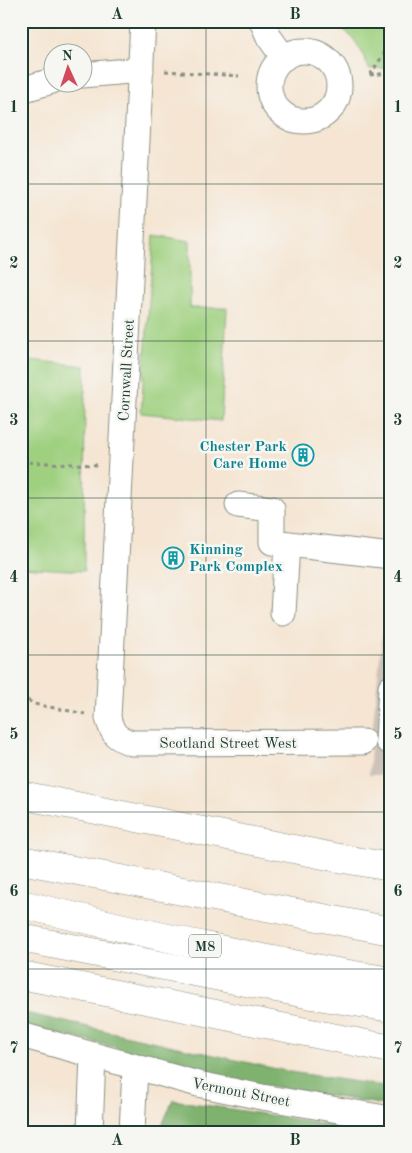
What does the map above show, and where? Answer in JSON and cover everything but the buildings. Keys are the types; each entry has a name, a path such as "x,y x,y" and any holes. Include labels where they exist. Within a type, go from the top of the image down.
{"highway":[{"path":"21,794 306,852 391,867"},
{"path":"21,845 215,899"},
{"path":"21,860 215,899 391,931"},
{"name":"M8","path":"21,904 233,952 391,981"},
{"path":"21,938 283,990 391,1008"},
{"path":"21,976 391,1048"}],"street":[{"name":"Cornwall Street","path":"108,718 144,21"},
{"path":"262,21 269,37 284,58"},
{"path":"92,74 141,70"},
{"path":"21,90 42,83"},
{"path":"238,505 272,509 272,542 391,556"},
{"path":"283,613 287,544"},
{"path":"389,741 391,688"},
{"name":"Scotland Street West","path":"108,718 112,731 119,739 132,744 363,742"},
{"name":"Vermont Street","path":"21,1036 198,1084 391,1119"},
{"path":"90,1132 93,1056"},
{"path":"132,1132 135,1068"}],"path":[{"path":"391,43 370,75 391,73"},
{"path":"141,70 239,76"},
{"path":"21,462 121,466"},
{"path":"21,696 34,704 108,718"}],"shaded area":[{"path":"391,552 391,775 369,775 372,734"}],"green space":[{"path":"328,21 391,21 391,68 369,69 363,54 354,40 343,30"},
{"path":"154,235 190,241 190,308 227,308 221,421 141,413"},
{"path":"21,359 85,366 84,571 21,567"},
{"path":"21,1012 290,1072 391,1087 391,1106 264,1085 142,1060 122,1049 21,1025"},
{"path":"173,1100 377,1132 159,1132"}],"place":[{"name":"Chester Park Care Home","path":"303,455"},
{"name":"Kinning Park Complex","path":"173,558"}]}
